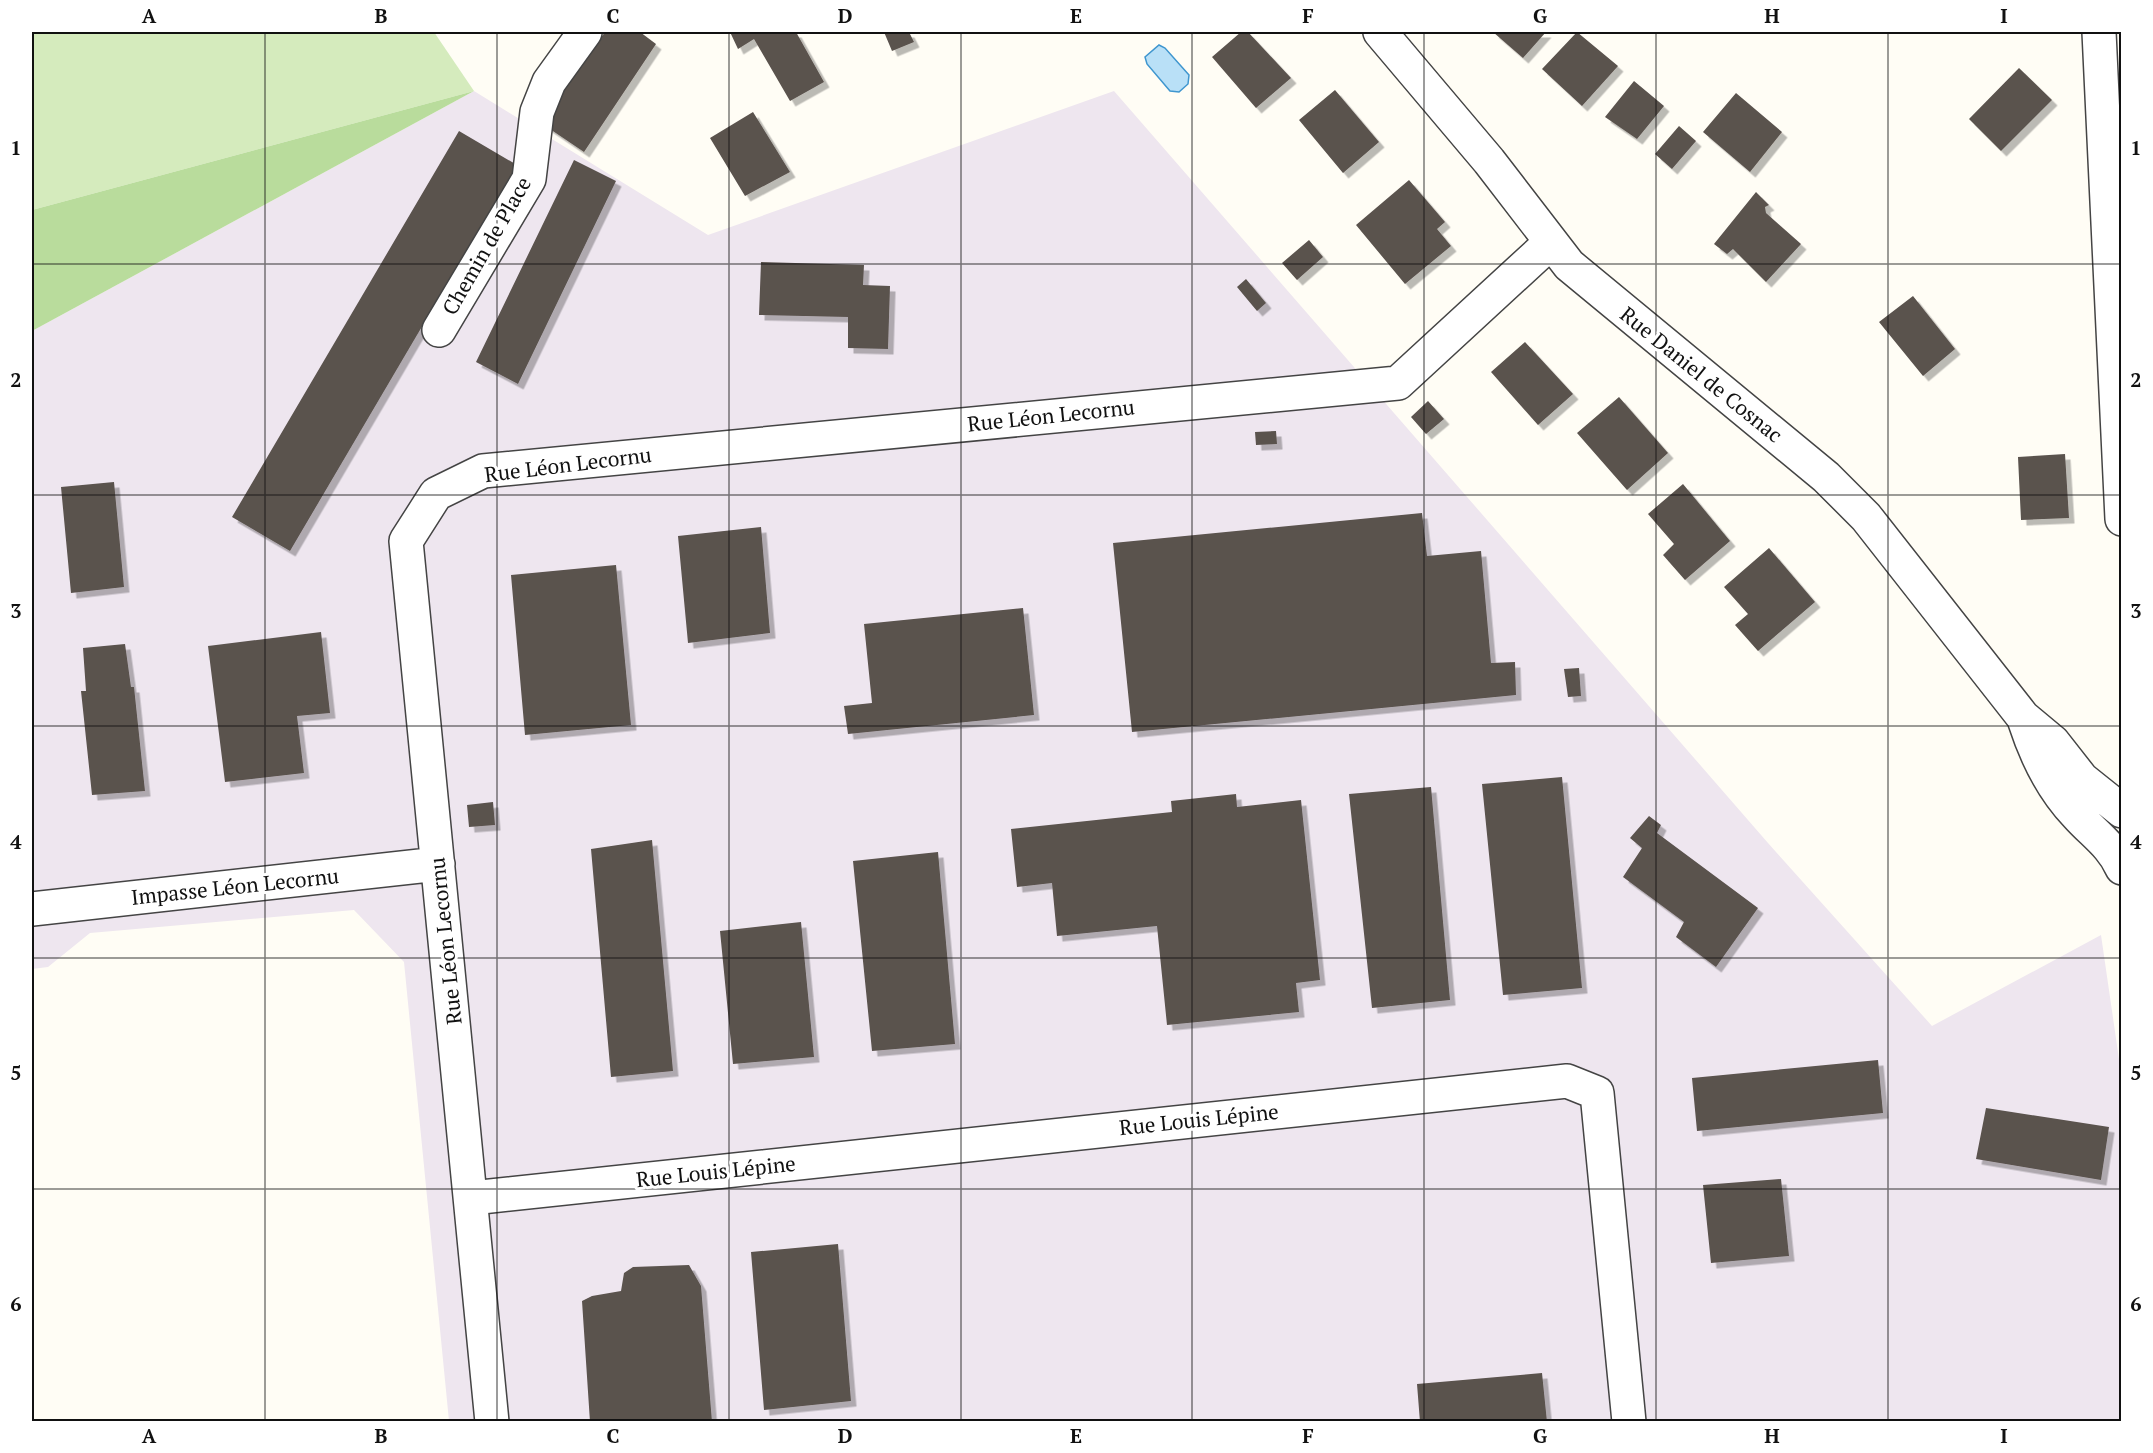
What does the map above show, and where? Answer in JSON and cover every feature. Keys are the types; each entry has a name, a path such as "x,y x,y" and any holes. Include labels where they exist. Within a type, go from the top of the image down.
{"street":[{"name":"Chemin de Place","path":"439,330 529,179 537,112 549,82 585,32"},
{"name":"Rue Daniel de Cosnac","path":"1380,32 1489,161 1550,243 1594,288 1735,400 1826,477 1866,517 2023,717 2053,742 2082,779 2119,801"},
{"path":"2099,32 2121,519"},
{"name":"Rue Léon Lecornu","path":"492,1422 406,541 436,494 483,471 1398,383 1550,243"},
{"name":"Rue Daniel de Cosnac","path":"2023,717 2036,757 2077,816 2115,851"},
{"path":"2115,851 2119,801"},
{"name":"Impasse Léon Lecornu","path":"32,909 438,864"},
{"name":"Rue Louis Lépine","path":"471,1198 1567,1081 1597,1093 1629,1422"}],"shaded area":[{"path":"474,91 708,235 1114,91 1768,843 1932,1026 2101,935 2122,1080 2121,1421 449,1421 404,962 354,910 90,933 48,967 32,969 32,331"}],"green space":[{"path":"32,32 434,32 474,91 32,210"},
{"path":"474,91 32,331 32,210"}],"water":[{"path":"1159,45 1165,48 1189,75 1188,84 1179,92 1170,91 1147,64 1145,57"}],"building":[{"path":"605,32 640,32 656,44 584,152 541,123"},
{"path":"730,32 796,32 824,82 790,101 754,39 738,49"},
{"path":"884,32 909,32 914,42 892,51"},
{"path":"1241,32 1248,32 1291,78 1256,108 1212,57"},
{"path":"1493,32 1546,32 1523,58"},
{"path":"1577,32 1618,66 1582,106 1542,69"},
{"path":"2019,68 2052,100 2001,151 1969,119"},
{"path":"1634,81 1664,106 1637,139 1605,117"},
{"path":"1335,90 1379,142 1343,173 1299,120"},
{"path":"1736,93 1782,132 1750,172 1703,132"},
{"path":"753,112 790,172 745,196 710,138"},
{"path":"1679,126 1696,141 1672,169 1655,154"},
{"path":"459,131 517,165 290,551 232,517"},
{"path":"574,160 616,181 518,384 476,362"},
{"path":"1409,180 1445,222 1437,229 1451,246 1405,284 1356,225"},
{"path":"1756,192 1769,205 1765,207 1766,213 1801,244 1766,282 1733,249 1727,254 1714,244"},
{"path":"1309,240 1323,257 1297,280 1282,263"},
{"path":"761,262 864,265 863,285 890,286 888,349 848,348 848,317 759,315"},
{"path":"1246,279 1266,303 1257,311 1237,287"},
{"path":"1913,296 1955,349 1923,376 1879,322"},
{"path":"1525,342 1573,394 1538,425 1491,372"},
{"path":"1619,397 1668,453 1627,490 1577,433"},
{"path":"1428,401 1444,419 1426,434 1411,417"},
{"path":"1276,431 1277,444 1256,445 1255,432"},
{"path":"2065,454 2069,518 2021,520 2018,457"},
{"path":"114,482 124,587 71,593 61,487"},
{"path":"1683,484 1730,541 1685,580 1663,555 1674,544 1648,514"},
{"path":"1422,513 1427,556 1481,551 1491,663 1515,662 1516,695 1132,732 1113,543"},
{"path":"761,527 770,633 688,643 678,536"},
{"path":"1769,548 1815,602 1758,651 1735,625 1748,614 1724,587"},
{"path":"616,565 631,725 525,735 511,575"},
{"path":"1023,608 1034,715 848,734 844,706 872,703 864,624"},
{"path":"321,632 330,713 297,716 304,773 225,782 208,646"},
{"path":"125,644 131,687 134,687 145,791 92,795 81,691 86,691 83,648"},
{"path":"1579,668 1581,696 1568,697 1564,669"},
{"path":"1562,777 1582,988 1503,995 1482,784"},
{"path":"1431,787 1450,1000 1372,1008 1349,794"},
{"path":"1236,794 1237,807 1301,800 1320,980 1296,983 1299,1012 1167,1025 1157,926 1057,936 1052,883 1017,887 1011,829 1172,812 1171,801"},
{"path":"493,802 495,825 469,827 467,805"},
{"path":"1649,816 1661,825 1657,833 1758,908 1716,967 1676,937 1684,922 1623,877 1642,848 1630,838"},
{"path":"652,840 673,1071 611,1077 591,849"},
{"path":"938,852 955,1044 872,1051 853,861"},
{"path":"801,922 814,1057 733,1064 720,931"},
{"path":"1878,1060 1883,1113 1697,1131 1692,1078"},
{"path":"1986,1108 2109,1127 2101,1180 1976,1159"},
{"path":"1781,1179 1789,1256 1711,1263 1703,1185"},
{"path":"838,1244 851,1401 764,1410 751,1252"},
{"path":"689,1265 701,1286 712,1422 590,1422 582,1301 592,1296 621,1291 624,1273 633,1267"},
{"path":"1542,1373 1547,1422 1420,1422 1417,1384"}]}
